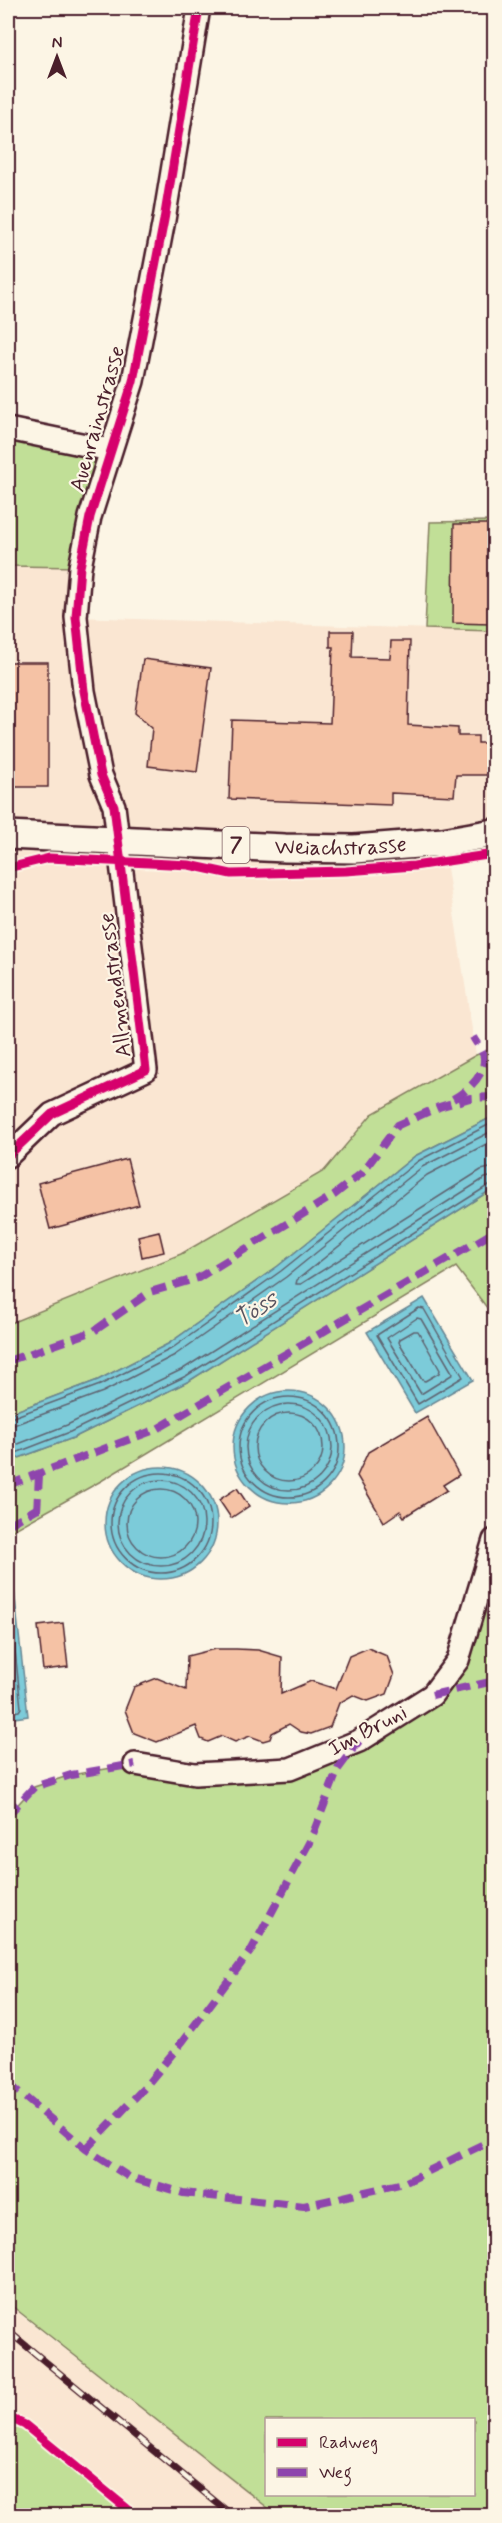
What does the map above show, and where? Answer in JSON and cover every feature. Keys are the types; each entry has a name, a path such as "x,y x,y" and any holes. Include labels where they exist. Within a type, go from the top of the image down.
{"main road":[{"name":"Weiachstrasse","path":"8,835 354,849 443,842 495,833"}],"street":[{"name":"Auenrainstrasse","path":"118,839 114,807 101,775 84,692 76,617 80,567 90,517 133,381 164,220 199,8"},
{"path":"8,429 110,450"},
{"name":"Allmendstrasse","path":"8,1156 52,1114 146,1070 118,839"},
{"name":"Im Bruni","path":"135,1764 195,1774 290,1769 359,1741 432,1695 458,1660 495,1540"}],"shaded area":[{"path":"8,566 80,567 76,617 494,631 494,833 443,842 476,1055 372,1114 324,1171 181,1255 8,1324"},
{"path":"8,2303 277,2515 136,2515 25,2425 8,2407"}],"green space":[{"path":"8,429 110,450 80,567 8,566"},
{"path":"494,521 494,631 425,629 430,522"},
{"path":"494,1048 494,1116 415,1156 278,1266 168,1344 98,1380 8,1414 8,1324 181,1254 324,1171 372,1114 476,1055"},
{"path":"494,1188 494,1317 456,1267 101,1481 8,1533 8,1462 73,1438 189,1381"},
{"path":"494,1540 494,2515 277,2515 8,2303 8,1815 34,1787 71,1775 135,1764 290,1769 432,1695 458,1660"},
{"path":"8,2407 25,2425 136,2515 8,2515"}],"water":[{"name":"Töss","path":"494,1116 494,1188 189,1381 73,1438 8,1462 8,1414 98,1380 168,1344 278,1266 415,1156"},
{"path":"424,1298 473,1380 415,1413 367,1332"},
{"path":"289,1391 311,1395 329,1407 341,1425 345,1447 341,1469 329,1487 311,1499 289,1503 267,1499 249,1487 237,1469 233,1447 237,1425 249,1407 267,1395"},
{"path":"161,1467 183,1471 201,1483 213,1501 217,1523 213,1545 201,1563 183,1575 161,1579 139,1575 121,1563 109,1545 105,1523 109,1501 121,1483 139,1471"},
{"path":"8,1571 12,1571 28,1716 8,1719"}],"building":[{"path":"454,524 492,524 491,624 453,623"},
{"path":"330,631 353,631 352,657 390,658 391,641 410,641 408,725 458,728 458,736 478,736 478,743 495,743 495,775 456,775 454,796 391,793 391,805 229,799 232,720 330,723 333,647 330,647"},
{"path":"143,659 211,668 197,772 148,766 152,728 135,713"},
{"path":"8,662 48,662 48,787 8,787"},
{"path":"127,1159 139,1205 50,1229 38,1183"},
{"path":"159,1231 164,1252 142,1257 138,1236"},
{"path":"427,1417 459,1475 443,1485 447,1490 404,1517 400,1511 384,1522 357,1476 368,1452"},
{"path":"237,1488 249,1506 231,1518 219,1500"},
{"path":"63,1623 68,1667 43,1670 38,1626"},
{"path":"368,1648 387,1656 394,1675 387,1694 368,1701 353,1695 339,1703 330,1727 311,1734 301,1732 289,1724 272,1733 270,1739 263,1741 250,1736 235,1742 222,1736 208,1742 201,1739 196,1726 157,1742 134,1733 125,1710 134,1687 157,1678 186,1690 187,1656 215,1649 236,1649 258,1650 282,1657 281,1694 311,1681 336,1689 349,1656"}],"railway":[{"path":"8,2331 233,2516"}],"marked path":[{"path":"453,1099 469,1087 478,1077 484,1065 484,1056 473,1037"},
{"path":"8,1361 94,1331 150,1292 198,1278 334,1195 362,1173 398,1125 439,1107 470,1098 494,1097"},
{"path":"8,1485 157,1429 494,1232"},
{"path":"37,1512 39,1475"},
{"path":"8,1525 38,1508"},
{"path":"432,1695 494,1681"},
{"path":"86,2149 145,2087 252,1949 311,1839 338,1769 359,1741"},
{"path":"8,1815 34,1787 71,1775 135,1764"},
{"path":"8,2083 86,2149 129,2177 183,2193 304,2206 404,2183 494,2139"}],"cycle path":[{"path":"8,1156 52,1114 146,1070 114,806 101,775 84,691 76,617 80,567 90,517 133,381 164,220 199,8"},
{"path":"8,868 49,858 189,865 231,874 346,871 414,866 494,854"},
{"path":"8,2417 25,2425 136,2516"}]}
